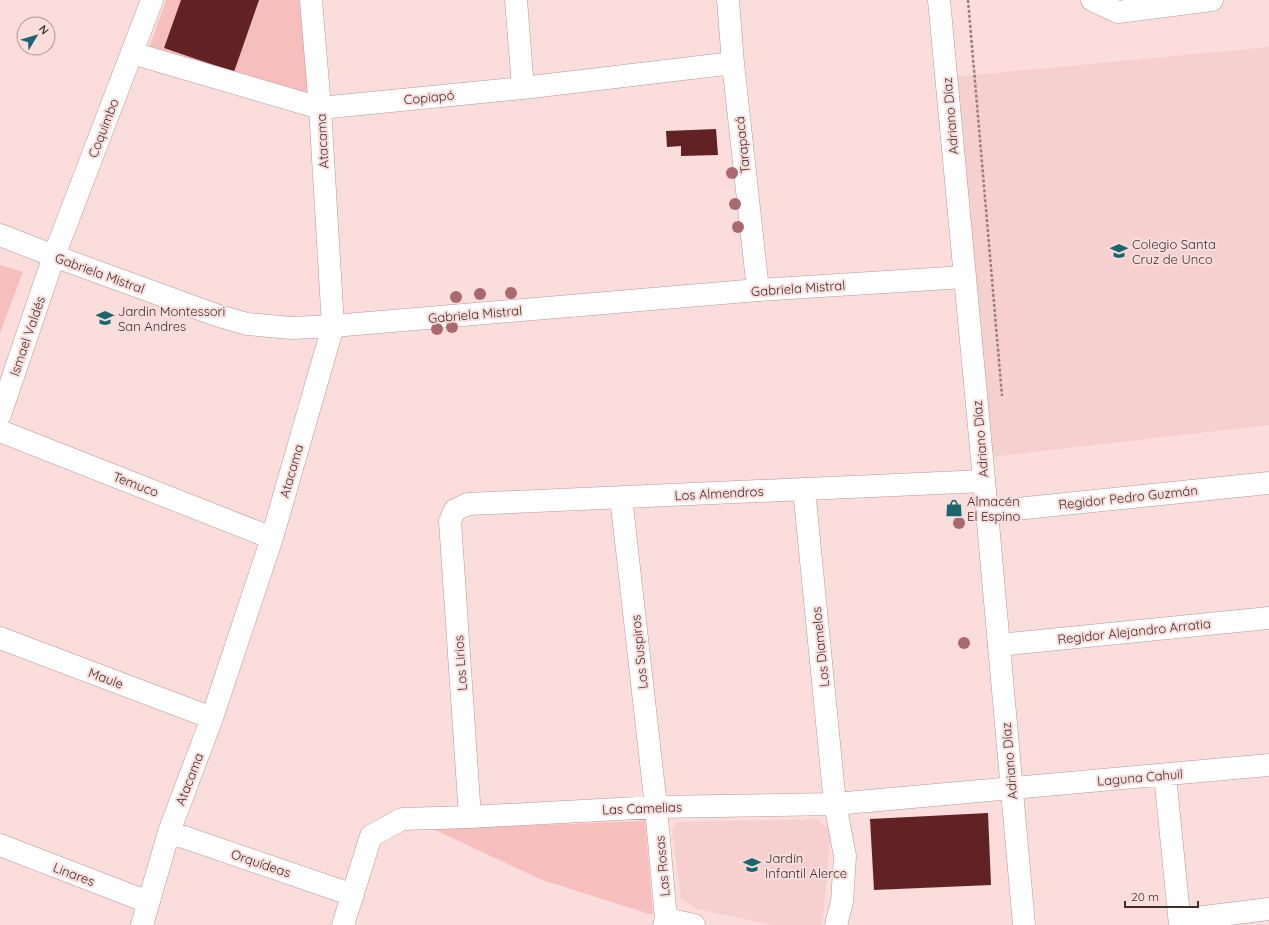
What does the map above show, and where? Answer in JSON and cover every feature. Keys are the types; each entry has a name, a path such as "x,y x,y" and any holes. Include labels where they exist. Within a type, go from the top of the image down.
{"street":[{"name":"Coquimbo","path":"54,256 152,0"},
{"name":"Atacama","path":"142,925 169,832 212,718 272,538 333,326 320,108 311,0"},
{"path":"516,0 523,88"},
{"name":"Tarapacá","path":"728,0 733,63 758,290"},
{"name":"Adriano Díaz","path":"939,0 1024,925"},
{"path":"1092,0 1118,12 1212,0"},
{"name":"Copiapó","path":"132,53 320,108 523,88 733,63"},
{"name":"Gabriela Mistral","path":"0,235 216,315 247,324 292,328 333,326 758,290 965,277"},
{"name":"Ismael Valdés","path":"0,415 54,256"},
{"name":"Temuco","path":"0,431 272,538"},
{"name":"Los Almendros","path":"456,510 468,504 984,481"},
{"name":"Regidor Pedro Guzmán","path":"987,512 1269,483"},
{"name":"Los Diamelos","path":"804,489 835,804 845,856 842,902 836,925"},
{"name":"Los Suspiros","path":"621,497 656,807"},
{"name":"Los Lirios","path":"456,510 450,521 470,817"},
{"name":"Regidor Alejandro Arratia","path":"999,645 1269,618"},
{"name":"Maule","path":"0,638 212,718"},
{"name":"Laguna Cahuil","path":"1011,789 1269,765"},
{"path":"1165,775 1180,923 1269,909"},
{"name":"Las Camelias","path":"343,925 370,836 402,819 470,817 656,807 835,804 1011,789"},
{"name":"Las Rosas","path":"656,807 665,922"},
{"name":"Orquídeas","path":"169,832 353,894"},
{"name":"Linares","path":"0,845 148,902"},
{"path":"665,922 694,925"}],"path":[{"path":"968,0 1002,399"}],"shaded area":[{"path":"166,0 304,0 311,98 148,51"},
{"name":"Colegio Santa Cruz de Unco","path":"1269,47 1269,425 990,457 952,77"},
{"path":"0,265 23,272 0,333"},
{"name":"Jardín Infantil Alerce","path":"818,819 831,832 823,918 820,925 774,925 697,909 681,899 672,830 676,822"},
{"path":"645,821 653,915 542,880 433,829"}],"building":[{"path":"181,0 259,0 234,72 164,48"},
{"path":"716,129 718,155 681,156 681,146 667,147 666,131"},
{"path":"988,813 991,885 874,890 870,819"}],"place":[{"name":"Colegio Santa Cruz de Unco","path":"1119,251"},
{"name":"Jardin Montessori San Andres","path":"105,318"},
{"name":"Almacén El Espino","path":"954,508"},
{"name":"Jardín Infantil Alerce","path":"752,865"}]}
